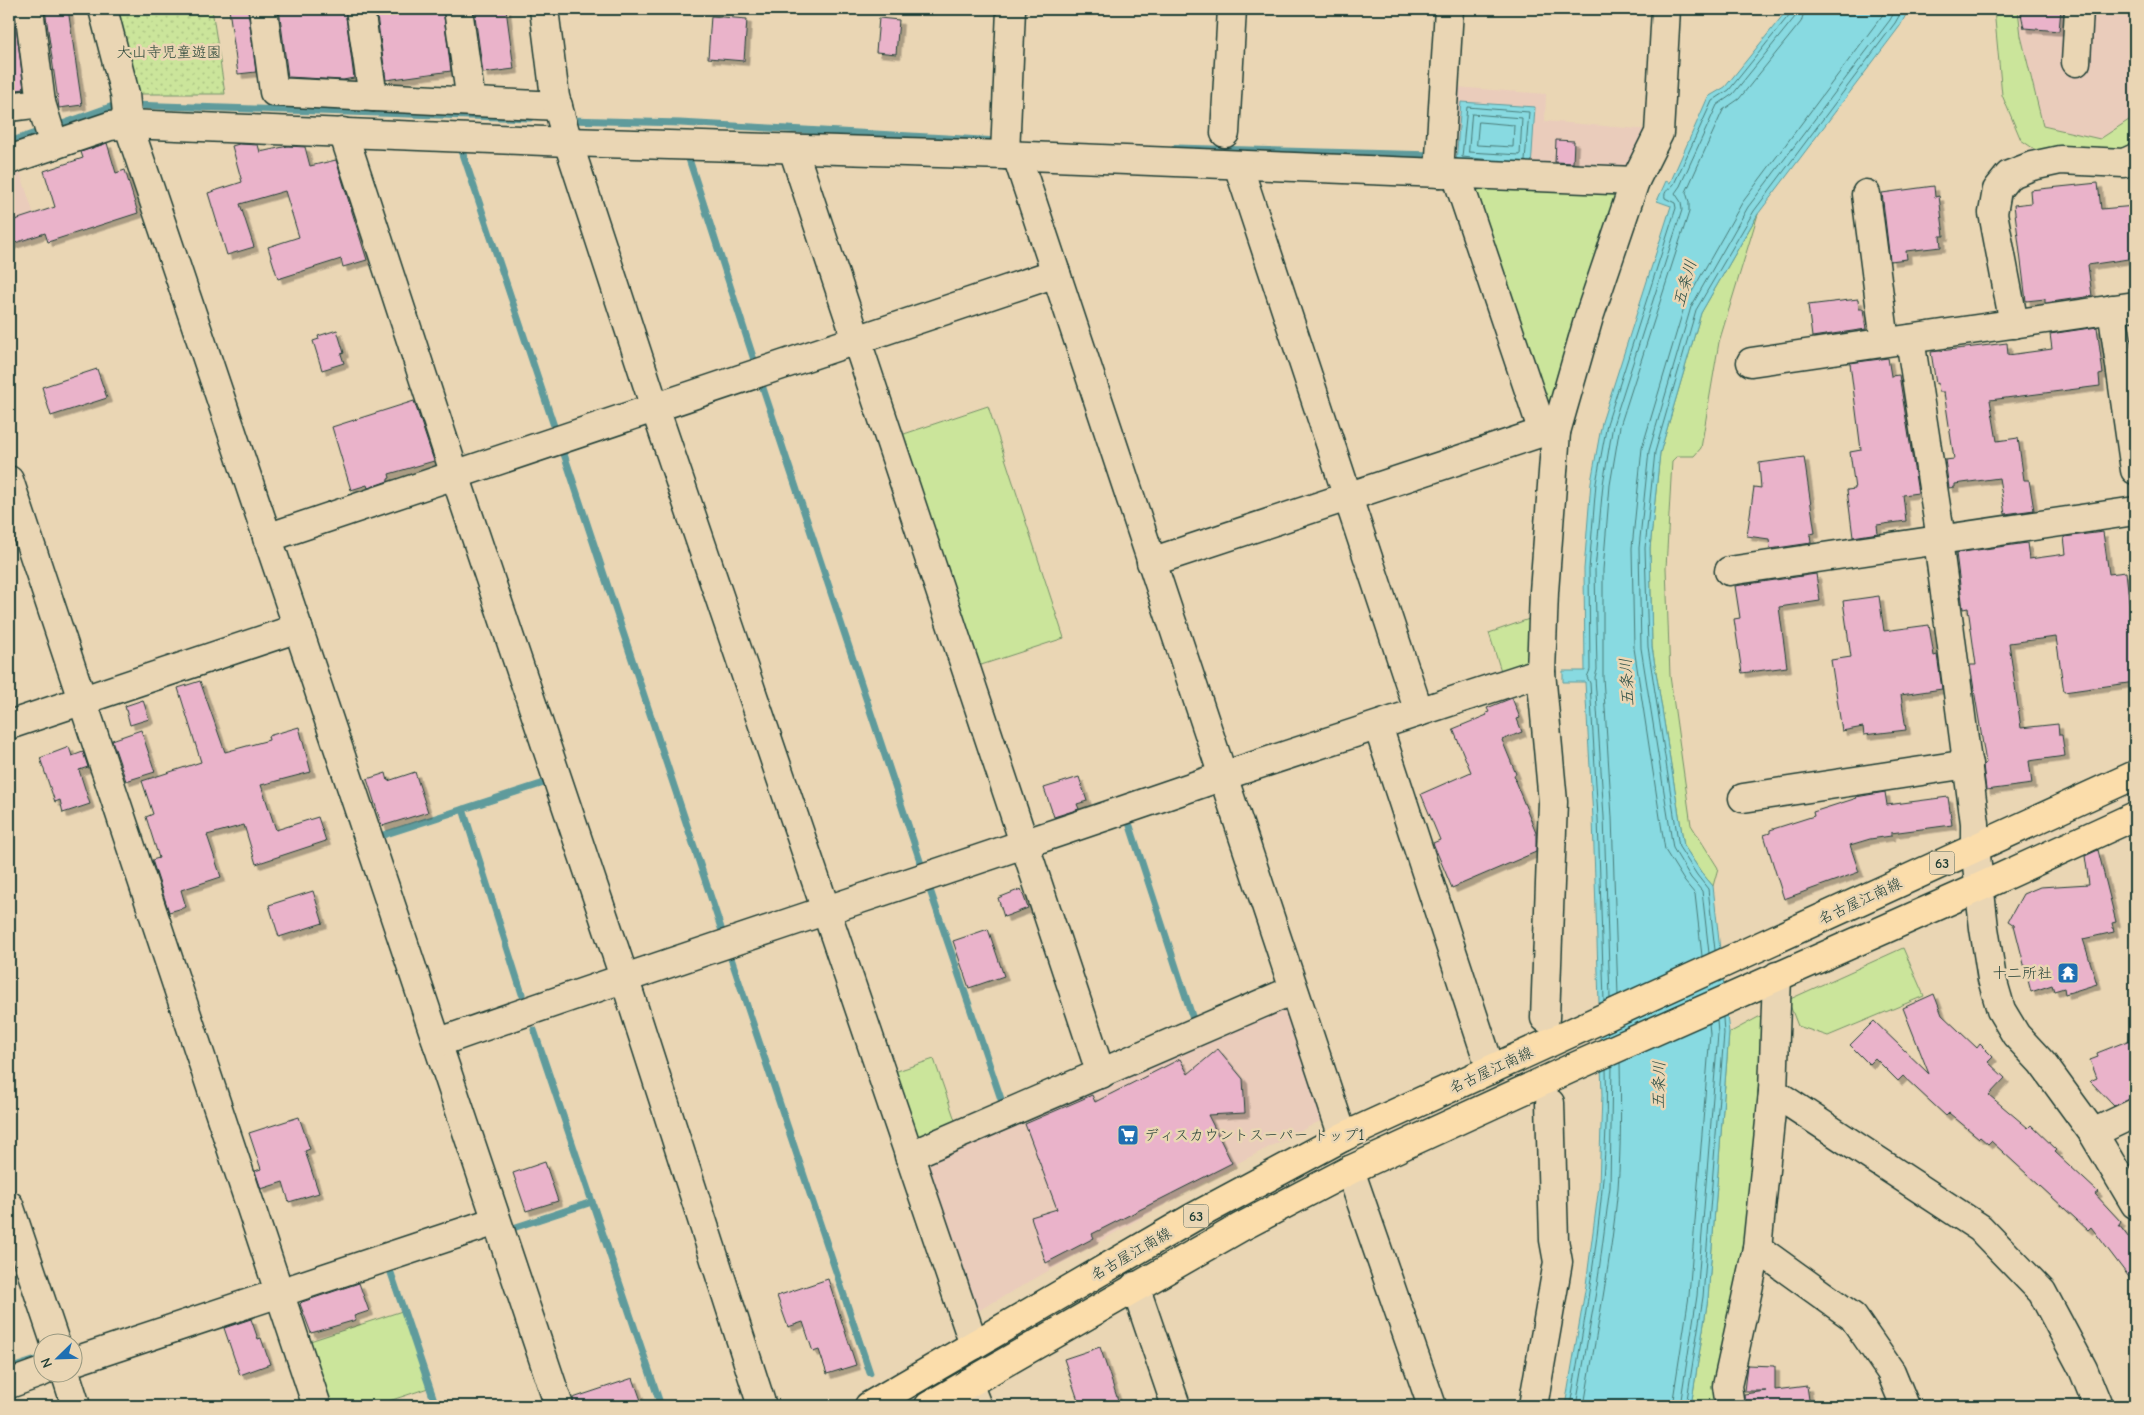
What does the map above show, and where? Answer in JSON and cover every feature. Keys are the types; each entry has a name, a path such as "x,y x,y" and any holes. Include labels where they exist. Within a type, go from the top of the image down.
{"main road":[{"name":"名古屋江南線","path":"869,1406 1192,1218 1343,1137 2135,775"},
{"name":"名古屋江南線","path":"929,1406 972,1395 1135,1286 1241,1227 1350,1170 1568,1070 2135,816"}],"street":[{"path":"28,9 49,126"},
{"path":"103,9 126,111 267,538 559,1406"},
{"path":"264,9 274,92 471,102 563,123 793,149 1011,155 1238,165 1445,165 1635,181"},
{"path":"360,9 373,97"},
{"path":"458,9 471,102"},
{"path":"544,9 563,123 655,408 974,1345"},
{"path":"1011,9 1006,127 1011,155 1056,273 1343,1137"},
{"path":"1225,133 1232,9"},
{"path":"1449,9 1445,165 1549,432"},
{"path":"1545,1018 1554,802 1541,672 1549,432 1590,318 1635,181 1659,133 1666,9"},
{"path":"2076,62 2079,9"},
{"path":"9,108 49,126 110,126 126,111 343,132 563,123"},
{"path":"9,160 49,126"},
{"path":"343,132 455,475 624,977 762,1406"},
{"path":"793,149 1101,1074"},
{"path":"2014,324 1993,213 1997,190 2009,175 2041,164 2060,160 2124,163 2135,158"},
{"path":"1238,165 1419,712"},
{"path":"1866,194 1940,540 1975,823 1984,928 1991,970 2001,1010 2016,1035 2042,1063 2094,1134 2135,1204"},
{"path":"267,538 1056,273"},
{"path":"1750,362 2124,308 2135,470"},
{"path":"1151,562 1549,432"},
{"path":"9,480 317,1406"},
{"path":"1729,571 2135,511"},
{"path":"9,725 298,628"},
{"path":"437,1043 624,977 1025,845 1223,776 1541,672"},
{"path":"1378,726 1491,1070"},
{"path":"1743,798 1968,764"},
{"path":"1730,1406 1727,1386 1757,1248 1773,1092 1777,976"},
{"path":"909,1156 1294,990"},
{"path":"1533,1406 1558,1260 1564,1238 1568,1070"},
{"path":"1773,1092 1980,1228 2042,1292 2083,1369 2098,1406"},
{"path":"1550,1103 1554,1240 1558,1260"},
{"path":"2094,1134 2135,1113"},
{"path":"1350,1170 1432,1406"},
{"path":"9,1204 52,1332"},
{"path":"82,1359 496,1220"},
{"path":"1757,1248 1853,1318 1892,1372 1905,1406"},
{"path":"1135,1286 1176,1406"},
{"path":"9,1384 32,1376"},
{"path":"68,1382 76,1406"}],"shaded area":[{"path":"2018,9 2135,9 2135,116 2100,139 2043,126 2021,36"},
{"path":"1455,87 1546,94 1545,121 1651,130 1632,168 1453,164"},
{"path":"19,169 41,236 9,246 9,172"},
{"path":"1278,1008 1288,1012 1322,1110 1322,1120 1236,1164 976,1312 924,1168 928,1157"}],"green space":[{"name":"大山寺児童遊園","path":"113,9 212,9 225,94 135,94"},
{"path":"1994,9 2018,9 2021,36 2043,126 2100,139 2135,116 2135,150 2040,153 2021,140 2002,95"},
{"path":"1481,185 1613,190 1617,202 1577,309 1555,398 1544,404 1475,196"},
{"path":"1758,214 1719,342 1701,448 1694,456 1677,456 1672,461 1666,568 1670,676 1691,825 1718,868 1713,886 1684,846 1652,647 1650,548 1660,453 1701,313"},
{"path":"988,406 1064,638 975,667 898,436"},
{"path":"1532,618 1530,656 1524,664 1501,671 1489,633"},
{"path":"1903,948 1924,996 1828,1036 1798,1026 1788,1000"},
{"path":"1766,1013 1749,1238 1716,1406 1691,1406 1708,1298 1729,1033"},
{"path":"934,1059 957,1126 915,1142 888,1074"},
{"path":"402,1311 428,1388 374,1406 328,1406 307,1342"}],"water":[{"name":"五条川","path":"1788,9 1909,9 1900,26 1758,214 1701,313 1660,453 1650,548 1652,647 1684,846 1713,886 1729,1033 1708,1298 1691,1406 1565,1406 1586,1285 1599,1186 1602,1095 1593,818 1585,682 1563,682 1563,671 1585,671 1584,569 1591,482 1602,422 1671,206 1657,201 1666,181 1670,183 1708,97 1725,87"},
{"path":"1461,102 1535,107 1531,168 1456,163"}],"building":[{"path":"9,9 14,9 24,89 9,91"},
{"path":"45,9 68,9 82,105 59,108"},
{"path":"229,9 248,9 256,72 238,74"},
{"path":"279,9 345,9 354,78 343,80 288,77"},
{"path":"376,9 443,9 451,71 386,80"},
{"path":"474,9 506,9 514,69 483,73"},
{"path":"2020,9 2061,9 2059,31 2024,28"},
{"path":"711,16 747,19 744,61 708,58"},
{"path":"879,18 899,20 896,54 876,52"},
{"path":"1556,140 1574,141 1573,163 1555,162"},
{"path":"107,143 116,173 125,170 138,213 48,242 45,233 9,245 9,222 55,207 44,171 83,158 81,152"},
{"path":"239,144 258,145 260,152 288,146 305,147 310,166 336,160 367,260 343,267 341,259 278,279 268,247 299,237 285,191 240,204 254,247 227,255 208,193 242,182 232,146"},
{"path":"2098,183 2101,209 2135,206 2135,258 2088,265 2092,296 2045,303 2045,299 2026,301 2014,205 2031,203 2030,190"},
{"path":"1934,186 1935,197 1939,196 1944,236 1940,236 1941,247 1906,251 1907,259 1890,261 1882,193"},
{"path":"1858,299 1859,309 1863,309 1866,329 1812,337 1808,305"},
{"path":"2097,327 2103,374 2099,375 2100,386 1990,400 1997,441 2018,438 2024,480 2029,480 2034,510 2005,514 1999,478 1955,484 1955,487 1949,488 1945,460 1954,459 1944,392 1939,392 1938,383 1936,384 1931,352 2007,343 2008,355 2052,349 2050,334"},
{"path":"337,330 344,353 341,354 344,363 322,370 313,341 319,339 318,336"},
{"path":"1888,358 1891,376 1899,375 1918,493 1903,495 1906,521 1877,525 1878,533 1853,537 1847,490 1855,489 1850,452 1861,450 1850,363"},
{"path":"97,369 107,398 51,416 42,387"},
{"path":"414,401 434,461 389,474 390,478 388,481 368,488 367,485 351,490 332,427"},
{"path":"1804,457 1815,533 1810,534 1811,543 1770,549 1769,539 1747,536 1754,487 1761,488 1759,463"},
{"path":"2103,532 2109,574 2126,572 2132,626 2135,625 2135,682 2064,692 2056,637 2009,643 2021,728 2058,724 2059,735 2062,735 2065,756 2029,761 2032,784 1986,790 1983,765 1986,763 1970,665 1976,665 1968,608 1963,609 1956,553 2027,543 2029,559 2066,554 2064,537"},
{"path":"1816,574 1820,601 1779,607 1787,667 1742,673 1734,619 1740,618 1735,586"},
{"path":"1879,596 1884,631 1929,625 1934,656 1937,655 1942,689 1901,695 1906,730 1864,735 1863,727 1842,731 1831,660 1851,657 1843,601"},
{"path":"200,681 225,752 269,740 268,736 299,727 311,772 261,785 276,830 318,817 326,841 256,864 244,825 207,835 221,877 181,890 186,907 169,912 152,860 159,858 146,817 153,814 142,781 201,762 178,688"},
{"path":"1512,698 1520,718 1517,719 1522,732 1502,740 1516,774 1514,775 1515,781 1536,832 1536,852 1452,888 1433,843 1440,840 1421,794 1471,772 1453,729 1487,715 1486,713 1489,712 1487,708"},
{"path":"143,700 149,719 130,725 125,706"},
{"path":"141,730 155,772 126,781 112,740"},
{"path":"69,747 72,756 83,752 88,767 79,770 90,804 63,813 60,800 55,802 40,758"},
{"path":"415,772 428,812 382,826 367,779 386,773 388,781"},
{"path":"1079,777 1087,801 1077,804 1079,809 1054,817 1044,788"},
{"path":"1885,792 1887,805 1948,797 1952,825 1891,833 1891,836 1870,839 1850,845 1859,872 1784,899 1764,835 1770,833 1770,830 1814,816 1813,812 1856,797"},
{"path":"2098,850 2116,922 2112,923 2114,932 2083,939 2097,984 2065,994 2064,988 2054,991 2052,985 2031,992 2014,925 2008,921 2023,894 2040,887 2089,884 2085,856"},
{"path":"1021,889 1028,908 1004,917 998,898"},
{"path":"313,891 323,923 279,937 269,905"},
{"path":"988,929 1004,976 969,988 953,941"},
{"path":"1934,994 1942,1015 1977,1048 1980,1044 1993,1057 1988,1062 2005,1078 1989,1095 2028,1128 2031,1125 2057,1150 2055,1152 2098,1192 2095,1194 2121,1222 2119,1225 2135,1246 2135,1285 2091,1227 2088,1230 1991,1141 1988,1144 1979,1138 1949,1113 1946,1116 1903,1076 1898,1081 1875,1058 1869,1064 1850,1045 1874,1021 1929,1074 1903,1008"},
{"path":"2135,1038 2135,1098 2114,1106 2090,1081 2097,1078 2090,1060 2098,1057 2097,1053"},
{"path":"1218,1049 1243,1079 1245,1113 1208,1115 1232,1163 1092,1234 1094,1238 1046,1263 1031,1217 1057,1209 1025,1124 1092,1095 1095,1102 1180,1059 1188,1074"},
{"path":"299,1117 310,1149 305,1151 319,1193 289,1202 283,1182 261,1189 255,1171 261,1169 249,1133"},
{"path":"545,1162 558,1201 526,1211 513,1173"},
{"path":"828,1279 856,1365 827,1374 819,1350 813,1352 803,1322 788,1327 777,1296"},
{"path":"359,1283 369,1311 354,1316 356,1320 311,1333 300,1304"},
{"path":"251,1319 258,1339 261,1338 270,1364 240,1375 224,1328"},
{"path":"1100,1347 1120,1406 1080,1406 1064,1359"},
{"path":"1747,1365 1775,1366 1775,1390 1807,1386 1810,1406 1745,1406 1744,1394 1766,1391 1744,1391"},
{"path":"633,1378 643,1406 574,1406 573,1398"}],"waterway":[{"path":"131,105 530,118"},
{"path":"54,127 113,106 120,106"},
{"path":"568,120 680,123 999,141"},
{"path":"9,142 44,130"},
{"path":"1175,148 1434,155"},
{"path":"462,151 555,429"},
{"path":"689,159 755,363"},
{"path":"761,382 921,864"},
{"path":"562,448 721,928"},
{"path":"377,837 547,782"},
{"path":"463,809 522,994"},
{"path":"1130,826 1192,1016"},
{"path":"930,890 1002,1102"},
{"path":"731,958 870,1373"},
{"path":"534,1030 661,1406"},
{"path":"510,1229 592,1202"},
{"path":"390,1270 436,1406"},
{"path":"9,1369 32,1361"}],"place":[{"name":"十二所社","path":"2068,973"},
{"name":"ディスカウントスーパー トップ1","path":"1128,1135"}]}
